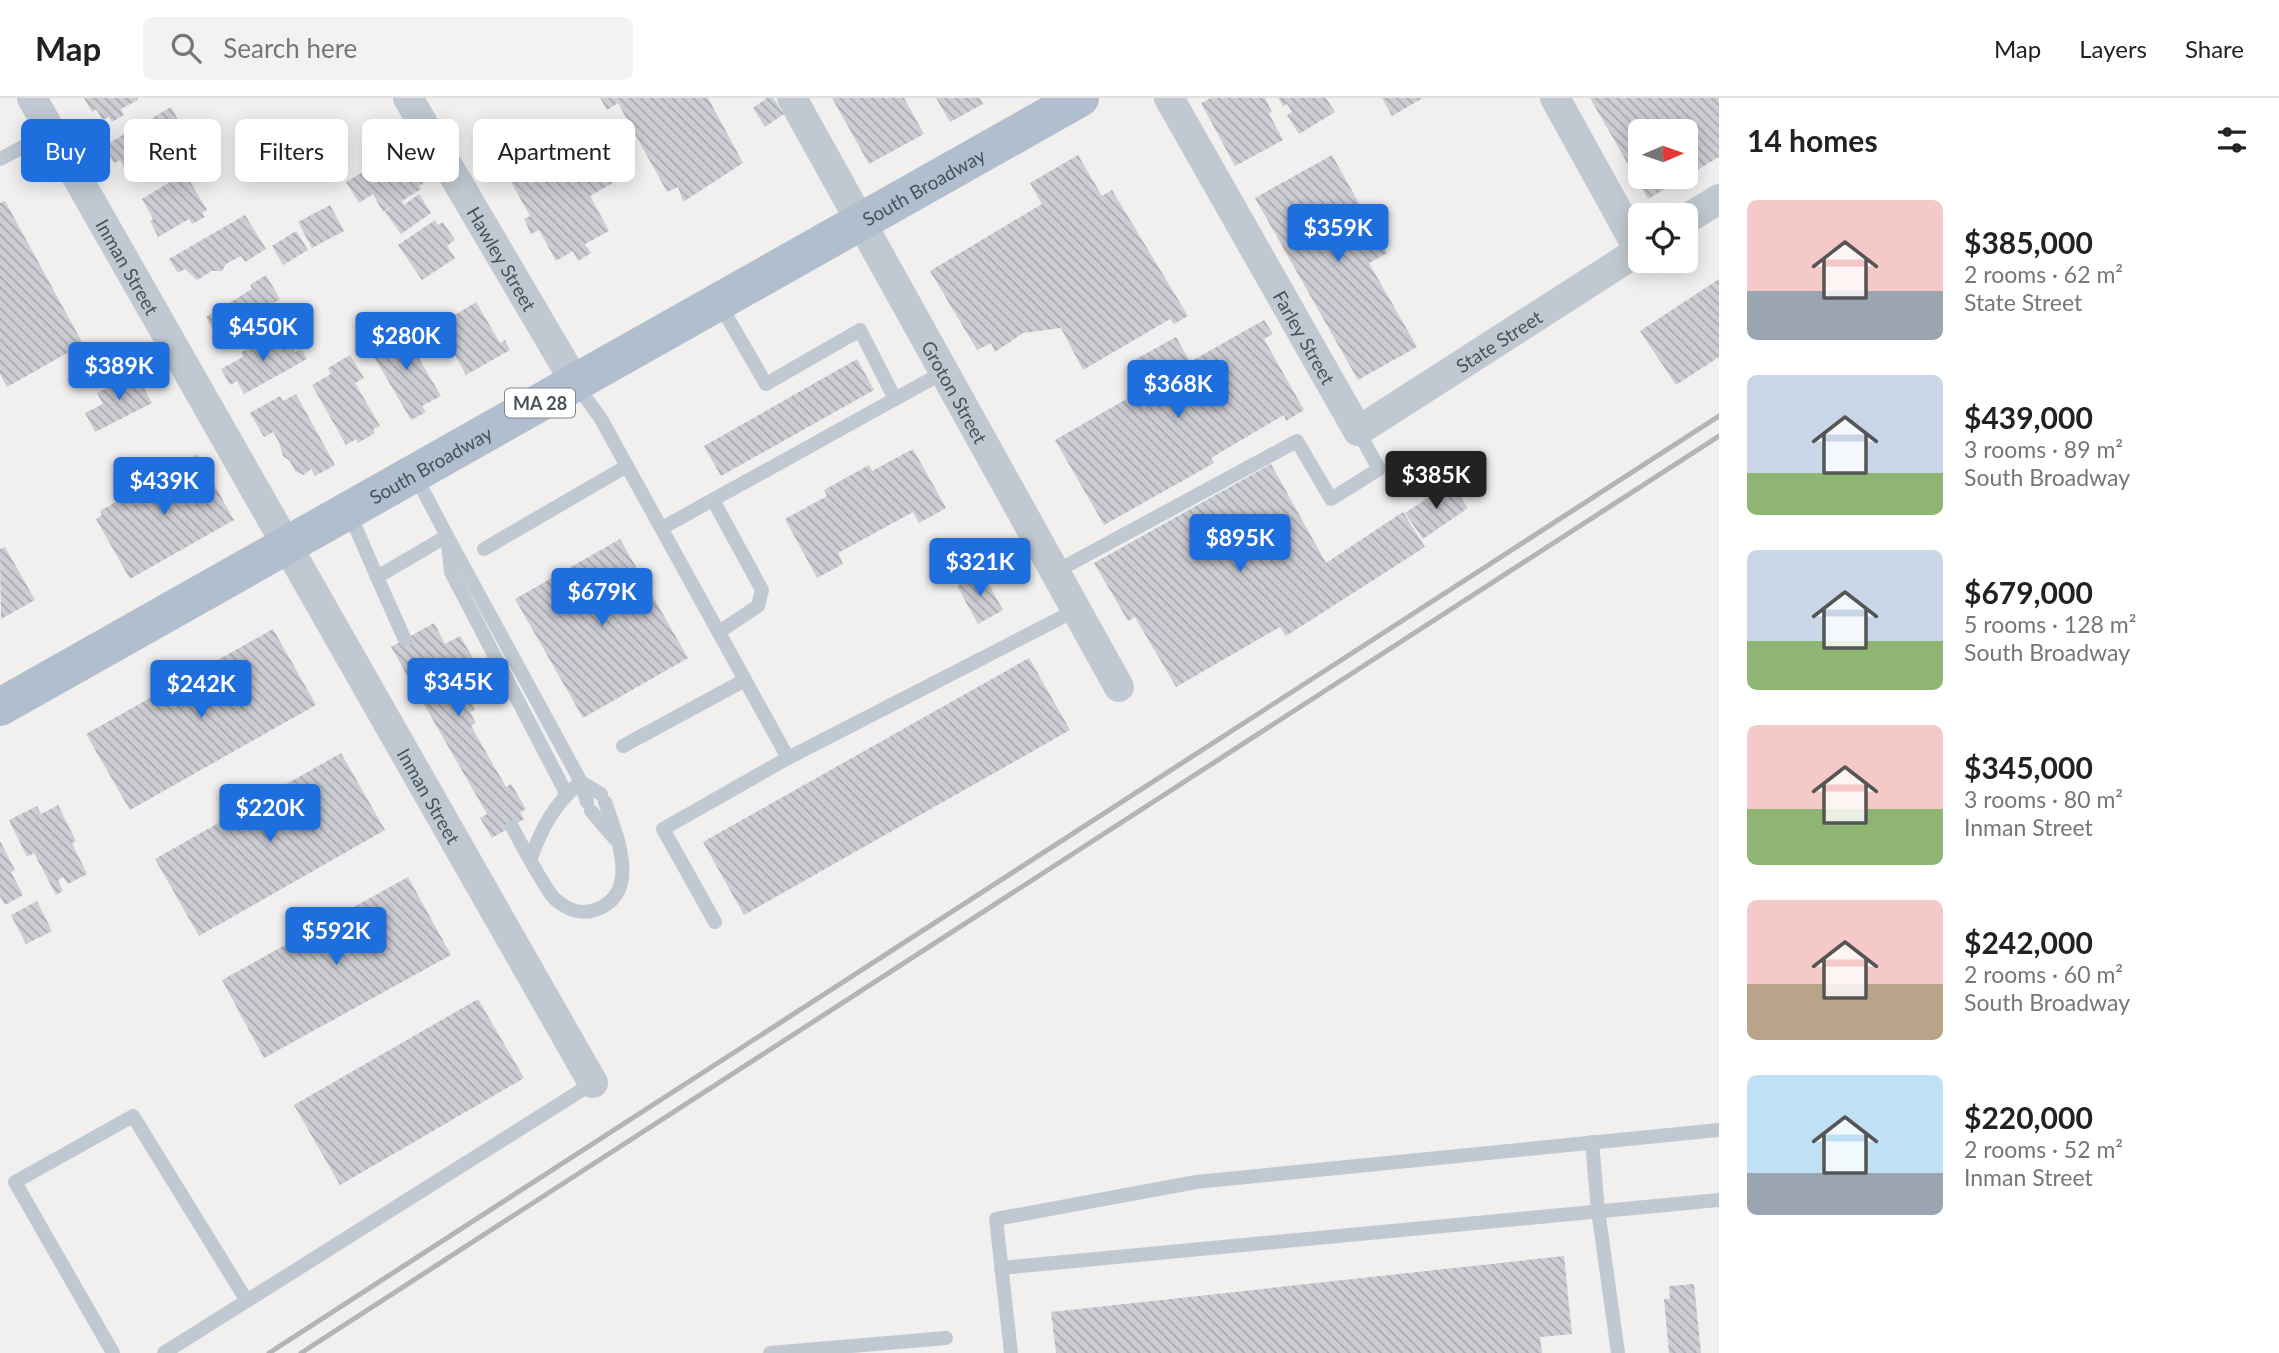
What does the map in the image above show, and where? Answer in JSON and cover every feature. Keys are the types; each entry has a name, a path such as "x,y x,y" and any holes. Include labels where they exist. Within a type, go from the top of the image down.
{"main road":[{"name":"South Broadway","path":"0,707 1080,98"}],"street":[{"name":"Inman Street","path":"32,98 44,119"},
{"name":"Hawley Street","path":"408,98 575,382"},
{"name":"Groton Street","path":"792,98 1119,687"},
{"name":"Farley Street","path":"1169,98 1358,431"},
{"path":"1555,98 1628,230"},
{"name":"Inman Street","path":"80,182 593,1083"},
{"path":"1698,212 1719,199"},
{"name":"State Street","path":"1358,431 1628,257"}],"lane":[{"path":"0,159 21,148"},
{"path":"718,302 766,384 860,330 895,399"},
{"path":"662,528 944,372"},
{"path":"575,382 601,419 788,758"},
{"path":"1055,572 1297,441 1331,499 1379,469 1358,431"},
{"path":"484,549 627,466"},
{"path":"414,474 581,782 589,806 617,842"},
{"path":"713,500 762,590 758,606 719,632"},
{"path":"349,511 405,640"},
{"path":"377,577 447,537"},
{"path":"447,537 451,572 566,793"},
{"path":"715,922 663,828 788,758 1076,610"},
{"path":"623,746 745,680"},
{"path":"531,858 541,830 566,793 581,782"},
{"path":"512,827 553,899 573,911 588,912 606,906 619,892 624,866 603,798 581,782"},
{"name":"Inman Street","path":"164,1353 593,1083"},
{"path":"113,1353 15,1182 133,1116 247,1301"},
{"path":"1011,1353 996,1219 1196,1182 1719,1130"},
{"path":"1592,1142 1598,1210 1618,1353"},
{"path":"1001,1268 1719,1200"},
{"path":"770,1353 946,1338"}],"building":[{"path":"84,98 138,100 121,109 124,115 112,122 109,117 102,119 96,109 92,112"},
{"path":"600,98 708,98 743,163 683,202 678,187 667,192 635,134 635,119 627,119 618,103 607,110"},
{"path":"767,98 773,98 784,114 765,127 753,108"},
{"path":"832,98 904,98 924,134 869,164"},
{"path":"936,98 980,98 983,104 950,122"},
{"path":"1211,98 1265,98 1272,112 1269,114 1283,140 1235,166 1201,103"},
{"path":"1278,98 1326,98 1335,112 1299,134 1287,115 1292,112 1287,104 1283,106"},
{"path":"1382,98 1423,98 1392,116"},
{"path":"1590,98 1719,98 1719,157 1698,169 1698,119 1628,119 1628,164"},
{"path":"171,107 178,119 150,119"},
{"path":"124,134 124,167 120,160 114,163 110,156 110,143"},
{"path":"1078,155 1102,196 1112,190 1188,316 1174,324 1170,319 1083,370 1061,328 1023,333 995,352 991,343 977,350 930,271 1042,204 1030,183"},
{"path":"1332,155 1387,253 1369,263 1417,347 1358,380 1255,198"},
{"path":"362,172 362,182 423,182 419,186 421,189 402,201 404,205 419,194 431,213 401,234 385,212 395,205 383,212 373,194 359,203 346,182"},
{"path":"170,182 190,182 207,210 202,213 205,217 192,224 189,219 158,237 150,221 153,219 142,199"},
{"path":"511,182 615,182 590,196 609,231 585,244 591,253 578,261 573,251 556,261 539,230 531,234 524,219 530,216"},
{"path":"1642,189 1665,189 1648,199"},
{"path":"5,201 83,344 7,387 0,374 0,203"},
{"path":"330,205 344,231 312,248 298,222"},
{"path":"245,215 266,249 245,262 241,256 226,264 222,271 212,271 197,280 185,269 178,273 169,259"},
{"path":"435,220 438,225 443,222 455,240 447,246 455,258 422,280 398,245"},
{"path":"296,231 308,250 283,265 272,246"},
{"path":"266,275 280,299 260,312 265,321 227,343 221,332 216,335 206,317 252,289 250,285"},
{"path":"1719,279 1719,357 1676,385 1640,331"},
{"path":"476,302 500,343 505,340 510,350 466,375 438,325"},
{"path":"1264,320 1273,334 1264,339 1304,410 1286,421 1284,415 1211,458 1214,463 1104,525 1055,440 1144,389 1129,363 1176,337 1190,362"},
{"path":"398,327 401,332 407,328 418,347 414,350 441,396 422,406 426,412 411,420 370,350 378,345 381,349 390,343 386,335"},
{"path":"284,334 295,352 301,349 307,359 244,394 237,381 230,385 221,369 243,357 241,352 265,339 268,343"},
{"path":"350,355 364,378 355,383 380,426 373,429 375,433 358,443 356,439 346,445 312,385 331,374 328,368"},
{"path":"857,359 874,390 721,476 704,446"},
{"path":"136,373 152,403 95,432 85,413 103,404 97,393"},
{"path":"296,394 335,465 315,476 311,469 304,475 295,471 290,461 283,456 273,432 264,437 250,413 280,396 283,401"},
{"path":"913,449 946,508 919,523 913,512 838,553 843,564 817,578 785,519 827,496 824,490 869,465 872,471"},
{"path":"197,454 234,520 130,579 96,519 102,515 100,511"},
{"path":"1271,464 1326,563 1403,512 1425,547 1286,636 1280,627 1176,687 1135,617 1128,621 1094,563"},
{"path":"1450,483 1468,508 1423,539 1405,513"},
{"path":"620,539 688,658 583,718 515,599"},
{"path":"5,547 35,600 1,619 0,549"},
{"path":"982,572 1003,610 978,624 957,586"},
{"path":"434,623 445,644 460,636 478,667 468,673 483,699 472,705 475,710 470,712 476,723 471,726 506,787 511,784 526,809 520,812 524,819 492,838 480,818 487,814 391,647"},
{"path":"273,629 316,705 130,810 86,734"},
{"path":"1029,658 1070,730 744,915 703,842"},
{"path":"341,753 385,830 199,936 155,859"},
{"path":"58,805 76,841 72,843 87,874 68,884 63,877 58,880 63,891 56,895 34,853 27,857 9,820 37,806 41,814"},
{"path":"0,841 15,870 11,872 23,895 5,905 0,896"},
{"path":"408,877 451,955 264,1058 222,980"},
{"path":"37,901 52,931 26,944 11,915"},
{"path":"478,999 524,1078 340,1185 294,1105"},
{"path":"1564,1256 1572,1334 1540,1337 1542,1353 1056,1353 1051,1312"},
{"path":"1694,1284 1701,1353 1669,1353 1664,1299 1670,1299 1669,1286"}],"railway":[{"path":"269,1353 1719,416"},
{"path":"301,1353 1719,436"}]}
